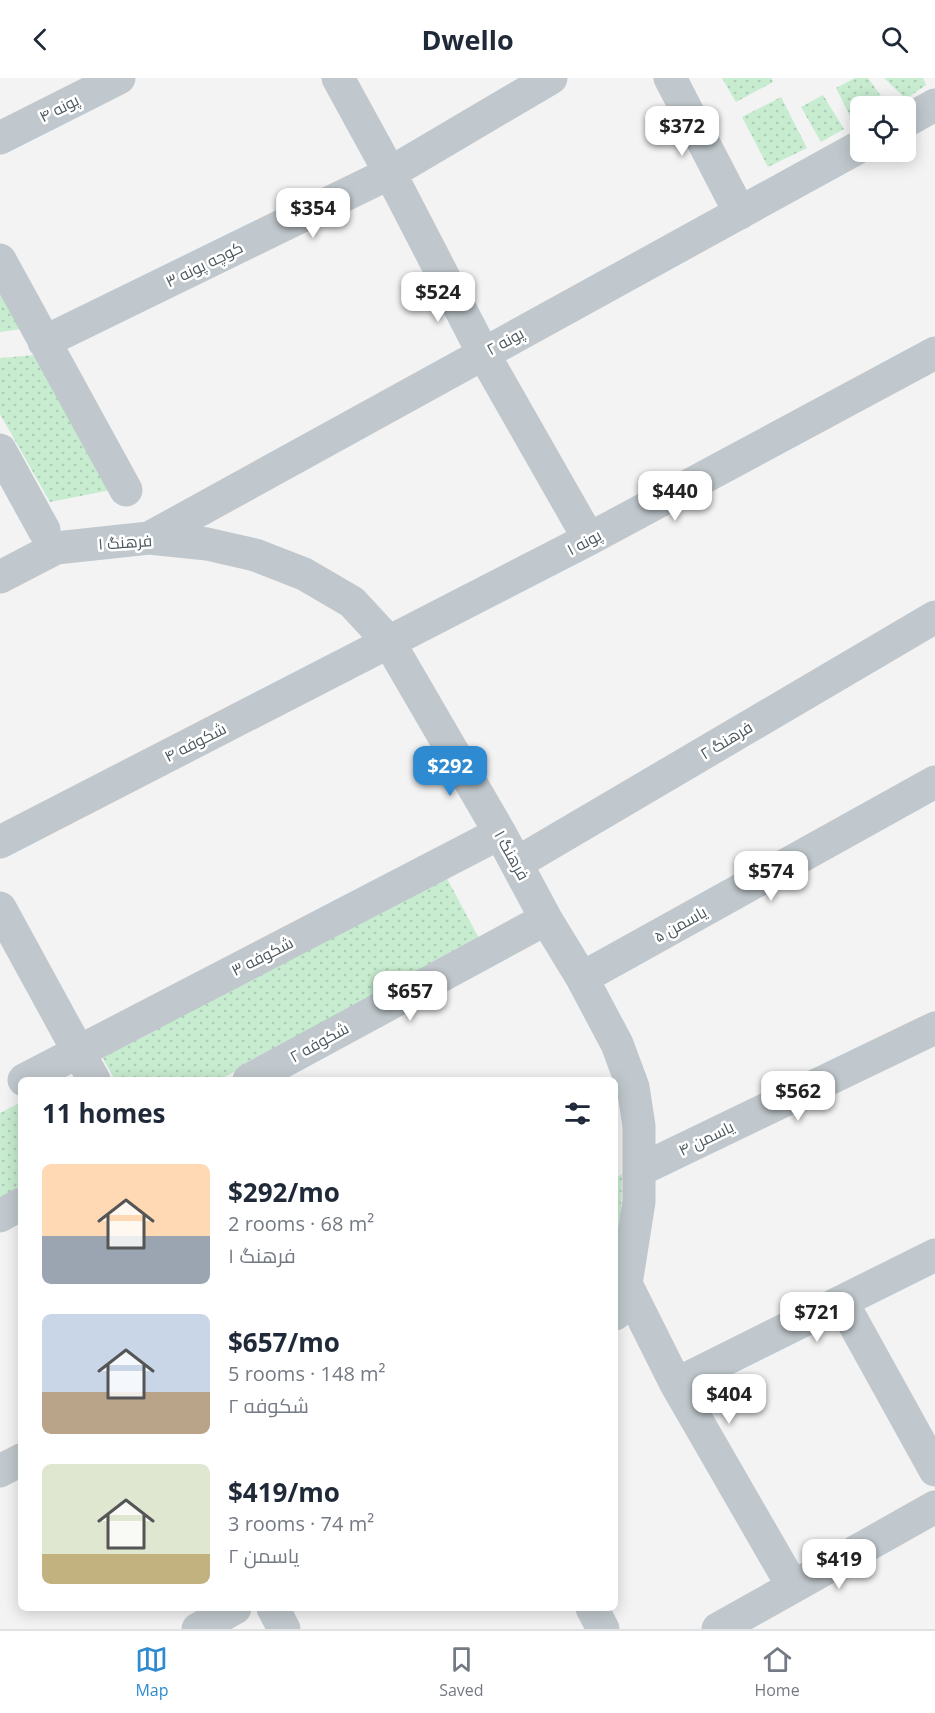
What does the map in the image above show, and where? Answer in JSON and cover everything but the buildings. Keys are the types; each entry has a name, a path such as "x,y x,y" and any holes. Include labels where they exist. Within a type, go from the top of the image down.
{"street":[{"name":"پونه ۴","path":"0,138 119,78"},
{"path":"338,78 483,353 589,539"},
{"name":"کوچه پونه ۳","path":"44,342 390,173 551,78"},
{"path":"670,78 740,213"},
{"path":"916,115 935,105"},
{"name":"پونه ۲","path":"149,538 850,152"},
{"path":"0,260 126,490"},
{"name":"پونه ۱","path":"389,642 589,539 935,353"},
{"path":"0,450 44,530"},
{"name":"فرهنگ ۱","path":"0,577 56,548 149,538 207,544 255,555 304,574 352,602 389,642 500,833 546,919 582,978 621,1055 633,1087 627,1133 640,1170 639,1202 620,1299"},
{"name":"فرهنگ ۲","path":"517,863 935,616"},
{"name":"شکوفه ۴","path":"0,842 389,642"},
{"name":"یاسمن ۵","path":"582,978 935,782"},
{"name":"شکوفه ۳","path":"29,1077 500,833"},
{"path":"0,908 92,1077"},
{"name":"شکوفه ۲","path":"255,1077 546,919"},
{"name":"یاسمن ۴","path":"640,1170 935,1028"},
{"name":"شکوفه ۳","path":"0,1093 18,1083"},
{"path":"0,1216 18,1206"},
{"path":"676,1384 935,1255"},
{"path":"620,1299 676,1384 793,1587"},
{"path":"842,1302 935,1470"},
{"path":"0,1471 18,1462"},
{"path":"718,1629 935,1507"},
{"path":"198,1629 230,1611"},
{"path":"275,1611 284,1629"},
{"path":"594,1611 603,1629"}],"green space":[{"path":"722,78 771,78 773,82 736,102"},
{"path":"855,78 868,78 881,96 850,96 850,116 836,88"},
{"path":"884,78 923,78 926,85 910,96 903,96"},
{"path":"823,95 844,129 821,142 801,107"},
{"path":"781,97 807,148 768,167 742,117"},
{"path":"0,290 22,329 0,332"},
{"path":"35,355 111,490 50,502 0,414 0,358"},
{"path":"444,873 480,940 225,1077 113,1077 102,1057"},
{"path":"18,1104 18,1192 0,1201 0,1113"},
{"path":"622,1174 618,1241 618,1176"}]}
